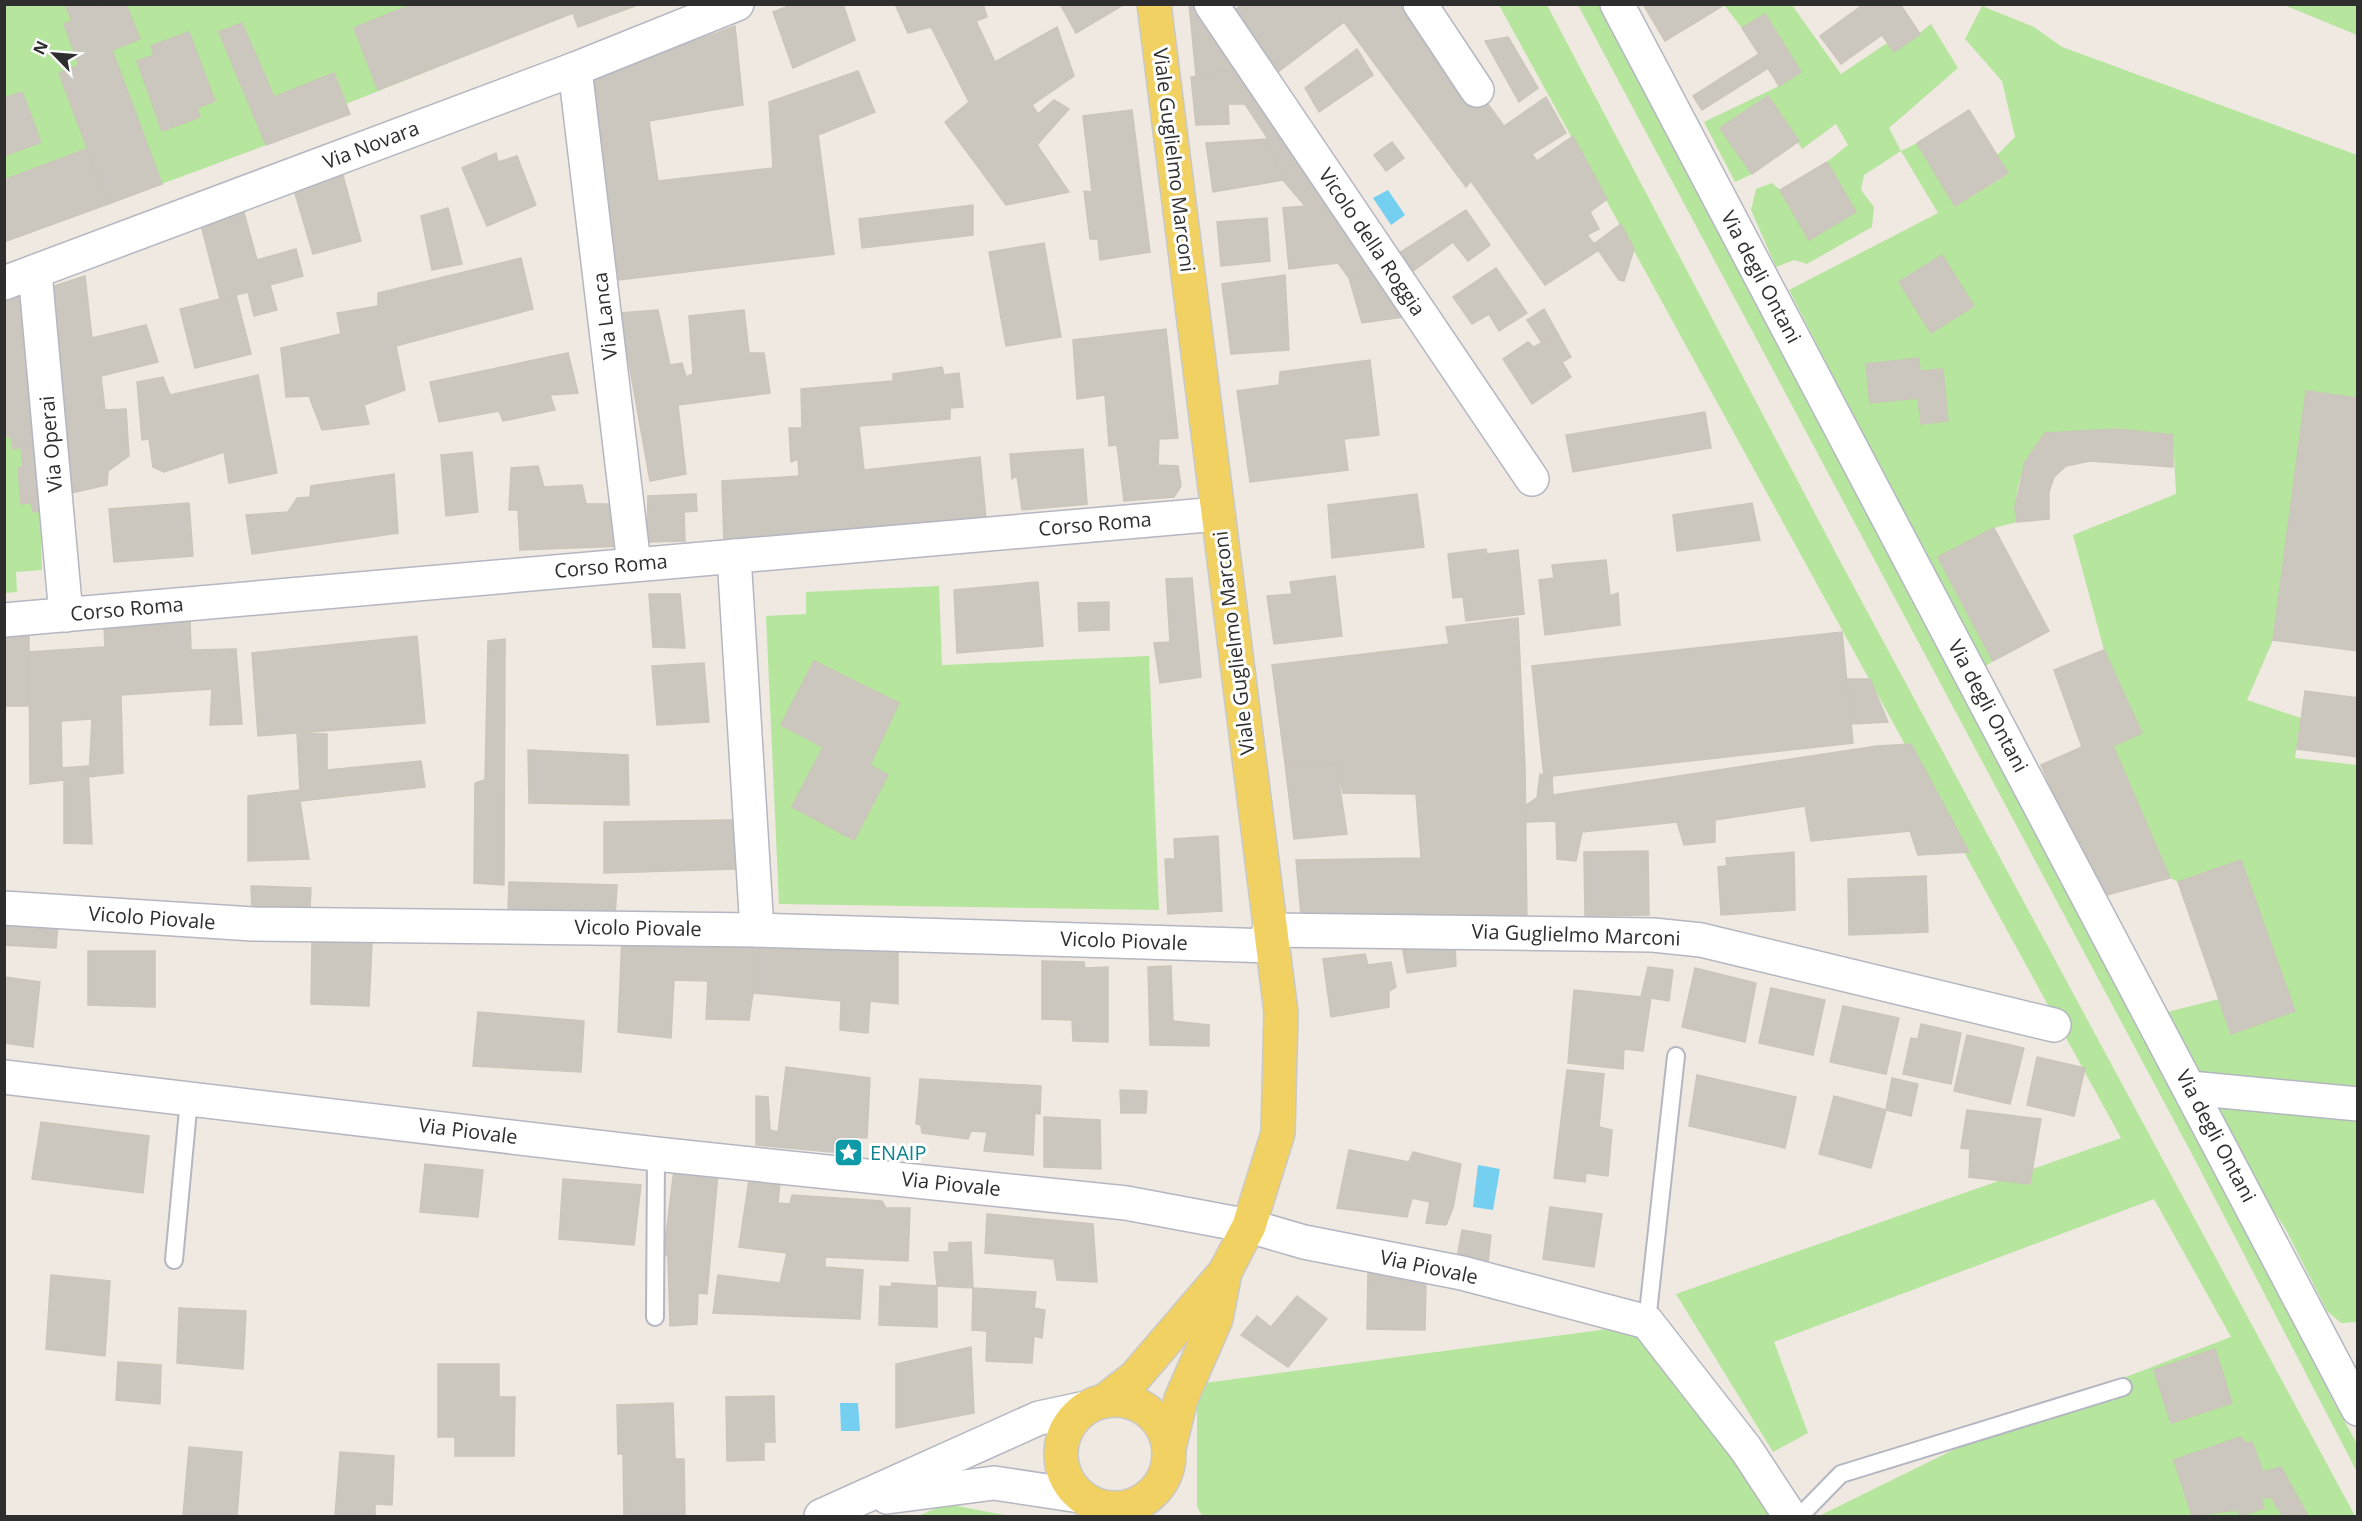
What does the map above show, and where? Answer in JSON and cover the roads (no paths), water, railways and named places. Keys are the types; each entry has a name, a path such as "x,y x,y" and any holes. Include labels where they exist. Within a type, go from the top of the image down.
{"main road":[{"name":"Viale Guglielmo Marconi","path":"1095,1404 1135,1377 1225,1272 1250,1226 1278,1133 1281,1012 1154,4"},
{"name":"Viale Guglielmo Marconi","path":"1169,1448 1181,1399 1216,1320 1225,1272"},
{"path":"1122,1400 1139,1406 1154,1416 1164,1431 1169,1448 1168,1467 1160,1484 1149,1496 1125,1512 1092,1504 1080,1496 1065,1475 1060,1450 1064,1434 1073,1419 1095,1404 1122,1400"},
{"path":"1160,1484 1163,1516"}],"street":[{"name":"Via Novara","path":"4,283 575,69 737,4"},
{"name":"Vicolo della Roggia","path":"1210,4 1533,479"},
{"path":"1420,4 1478,90"},
{"name":"Via degli Ontani","path":"1617,4 2358,1409"},
{"name":"Via Lanca","path":"575,69 634,564"},
{"name":"Via Operai","path":"35,273 66,615"},
{"name":"Corso Roma","path":"4,620 1218,513"},
{"path":"734,556 757,930"},
{"name":"Vicolo Piovale","path":"4,909 252,924 1270,938"},
{"name":"Via Guglielmo Marconi","path":"1270,938 1653,935 1701,940 2054,1025"},
{"name":"Via Piovale","path":"4,1077 656,1154 1126,1203 1250,1226 1304,1242 1462,1273 1647,1322"},
{"path":"2190,1088 2358,1104"},
{"path":"1647,1322 1746,1449 1790,1516"},
{"name":"Viale Guglielmo Marconi","path":"821,1516 859,1501 1039,1418 1095,1404"},
{"name":"Viale Guglielmo Marconi","path":"859,1501 994,1483 1080,1496"}],"lane":[{"path":"1647,1322 1676,1056"},
{"path":"174,1260 189,1099"},
{"path":"655,1317 656,1154"},
{"path":"1800,1516 1841,1474 2123,1387"}],"water":[{"path":"1388,190 1405,215 1391,225 1373,198"},
{"path":"1478,1165 1500,1169 1493,1210 1473,1207"},
{"path":"840,1403 858,1403 860,1431 841,1431"}],"place":[{"name":"ENAIP","path":"849,1153"}]}
